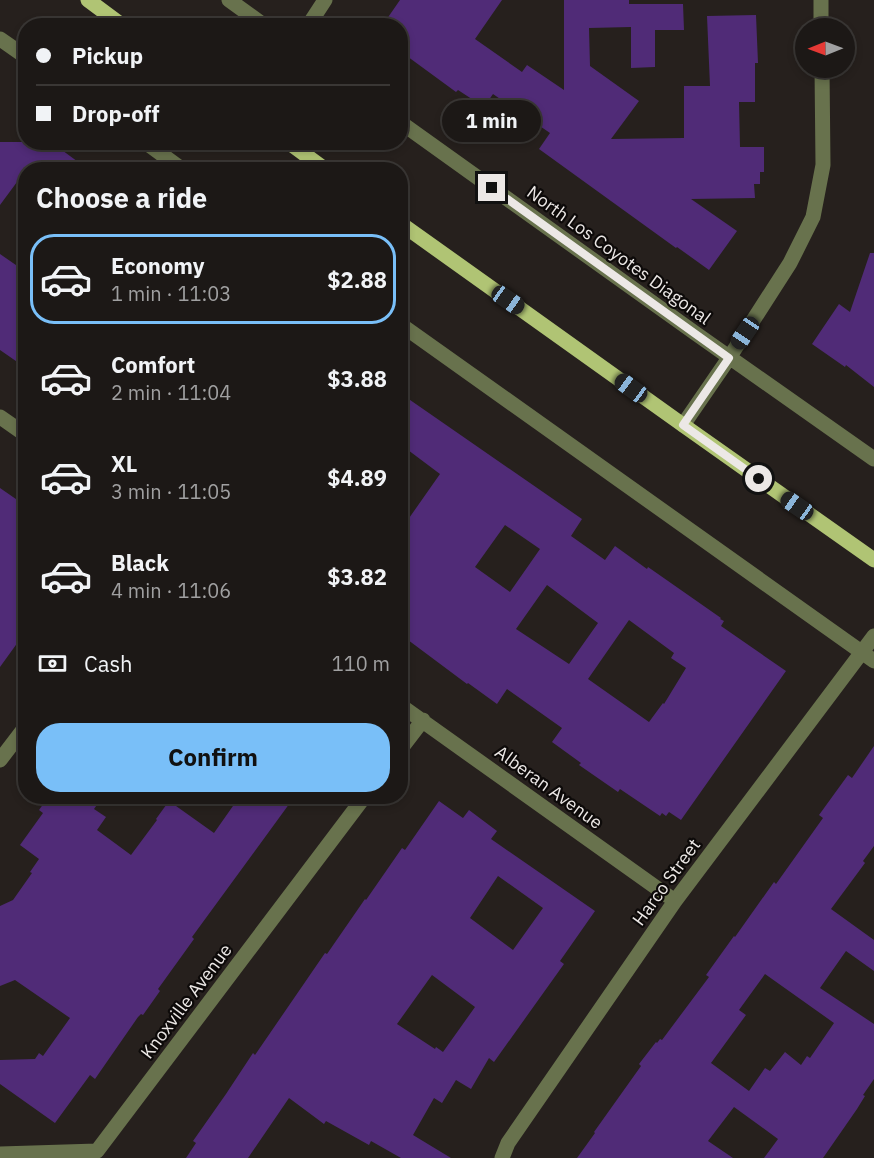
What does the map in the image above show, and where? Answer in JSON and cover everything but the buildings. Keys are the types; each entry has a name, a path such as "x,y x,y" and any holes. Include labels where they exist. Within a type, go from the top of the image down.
{"main road":[{"path":"87,0 112,18"},
{"path":"299,150 315,162"},
{"path":"408,229 874,560"}],"street":[{"path":"229,0 254,18"},
{"path":"313,18 324,0"},
{"path":"821,0 821,18"},
{"path":"0,39 18,51"},
{"path":"683,425 790,263 813,217 823,165 822,78"},
{"name":"North Los Coyotes Diagonal","path":"408,128 874,459"},
{"path":"156,150 172,162"},
{"path":"408,330 868,656"},
{"path":"0,417 18,429"},
{"name":"Harco Street","path":"502,1158 508,1143 675,901 868,656 874,636"},
{"name":"Alberan Avenue","path":"408,710 675,901"},
{"path":"408,740 423,720"},
{"path":"0,760 18,736"},
{"name":"Knoxville Avenue","path":"0,1154 97,1151 359,804"}],"route":[{"path":"492,188 729,358 683,425 759,479"}]}
